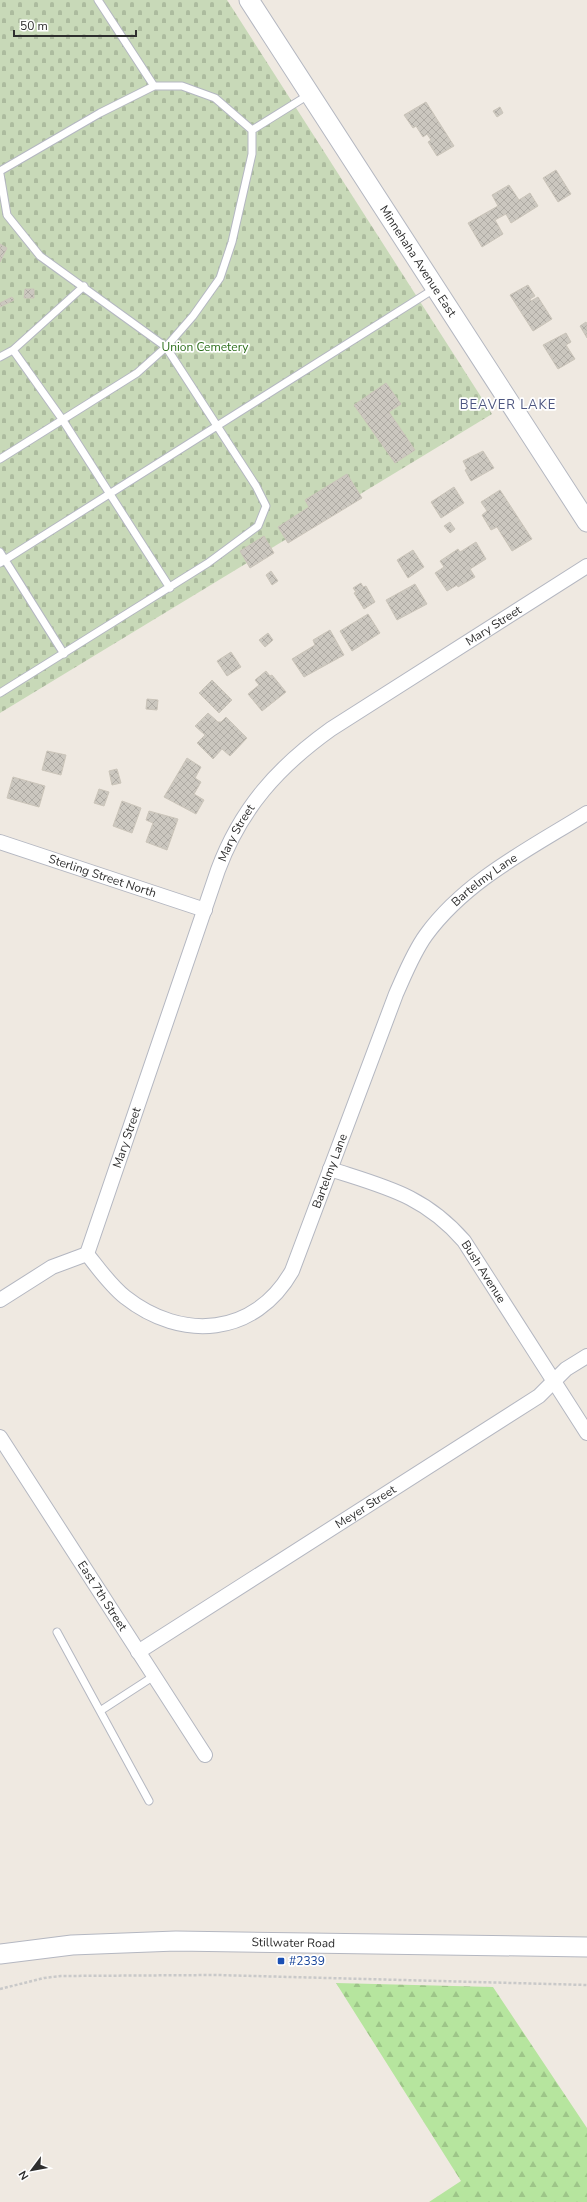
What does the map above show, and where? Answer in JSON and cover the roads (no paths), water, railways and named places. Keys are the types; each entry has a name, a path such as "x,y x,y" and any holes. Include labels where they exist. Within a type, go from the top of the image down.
{"main road":[{"name":"Minnehaha Avenue East","path":"249,0 587,522"},
{"name":"Stillwater Road","path":"0,1954 72,1945 176,1941 587,1947"}],"street":[{"name":"Mary Street","path":"87,1254 222,859 235,832 253,802 276,774 302,749 587,566"},
{"name":"Bartelmy Lane","path":"87,1254 113,1286 138,1306 154,1314 189,1325 207,1327 242,1319 258,1311 272,1300 292,1271 396,994 410,961 426,935 444,912 466,892 490,874 587,813"},
{"name":"Sterling Street North","path":"0,842 205,910"},
{"name":"Bush Avenue","path":"330,1169 409,1196 430,1208 448,1223 464,1241 587,1433"},
{"path":"0,1300 52,1267 87,1254"},
{"name":"Meyer Street","path":"138,1652 539,1396 566,1369 587,1356"},
{"name":"East 7th Street","path":"0,1437 205,1755"}],"lane":[{"path":"98,0 154,86"},
{"path":"0,171 100,113 154,86 182,86 215,98 252,130 252,154 232,242 220,278 193,316 166,347 137,373 0,459"},
{"path":"252,130 310,93"},
{"path":"0,174 7,215 40,256 84,286 166,347 256,486 266,506 258,526 208,563 0,694"},
{"path":"0,357 13,350 84,286"},
{"path":"3,561 436,288"},
{"path":"13,350 62,419 170,588"},
{"path":"0,552 3,561 64,654"},
{"path":"57,1632 149,1801"},
{"path":"100,1711 154,1676"}],"place":[{"name":"#2339","path":"281,1961"}],"district":[{"name":"BEAVER LAKE","path":"508,405"}],"park label":[{"name":"Union Cemetery","path":"205,347"}]}
